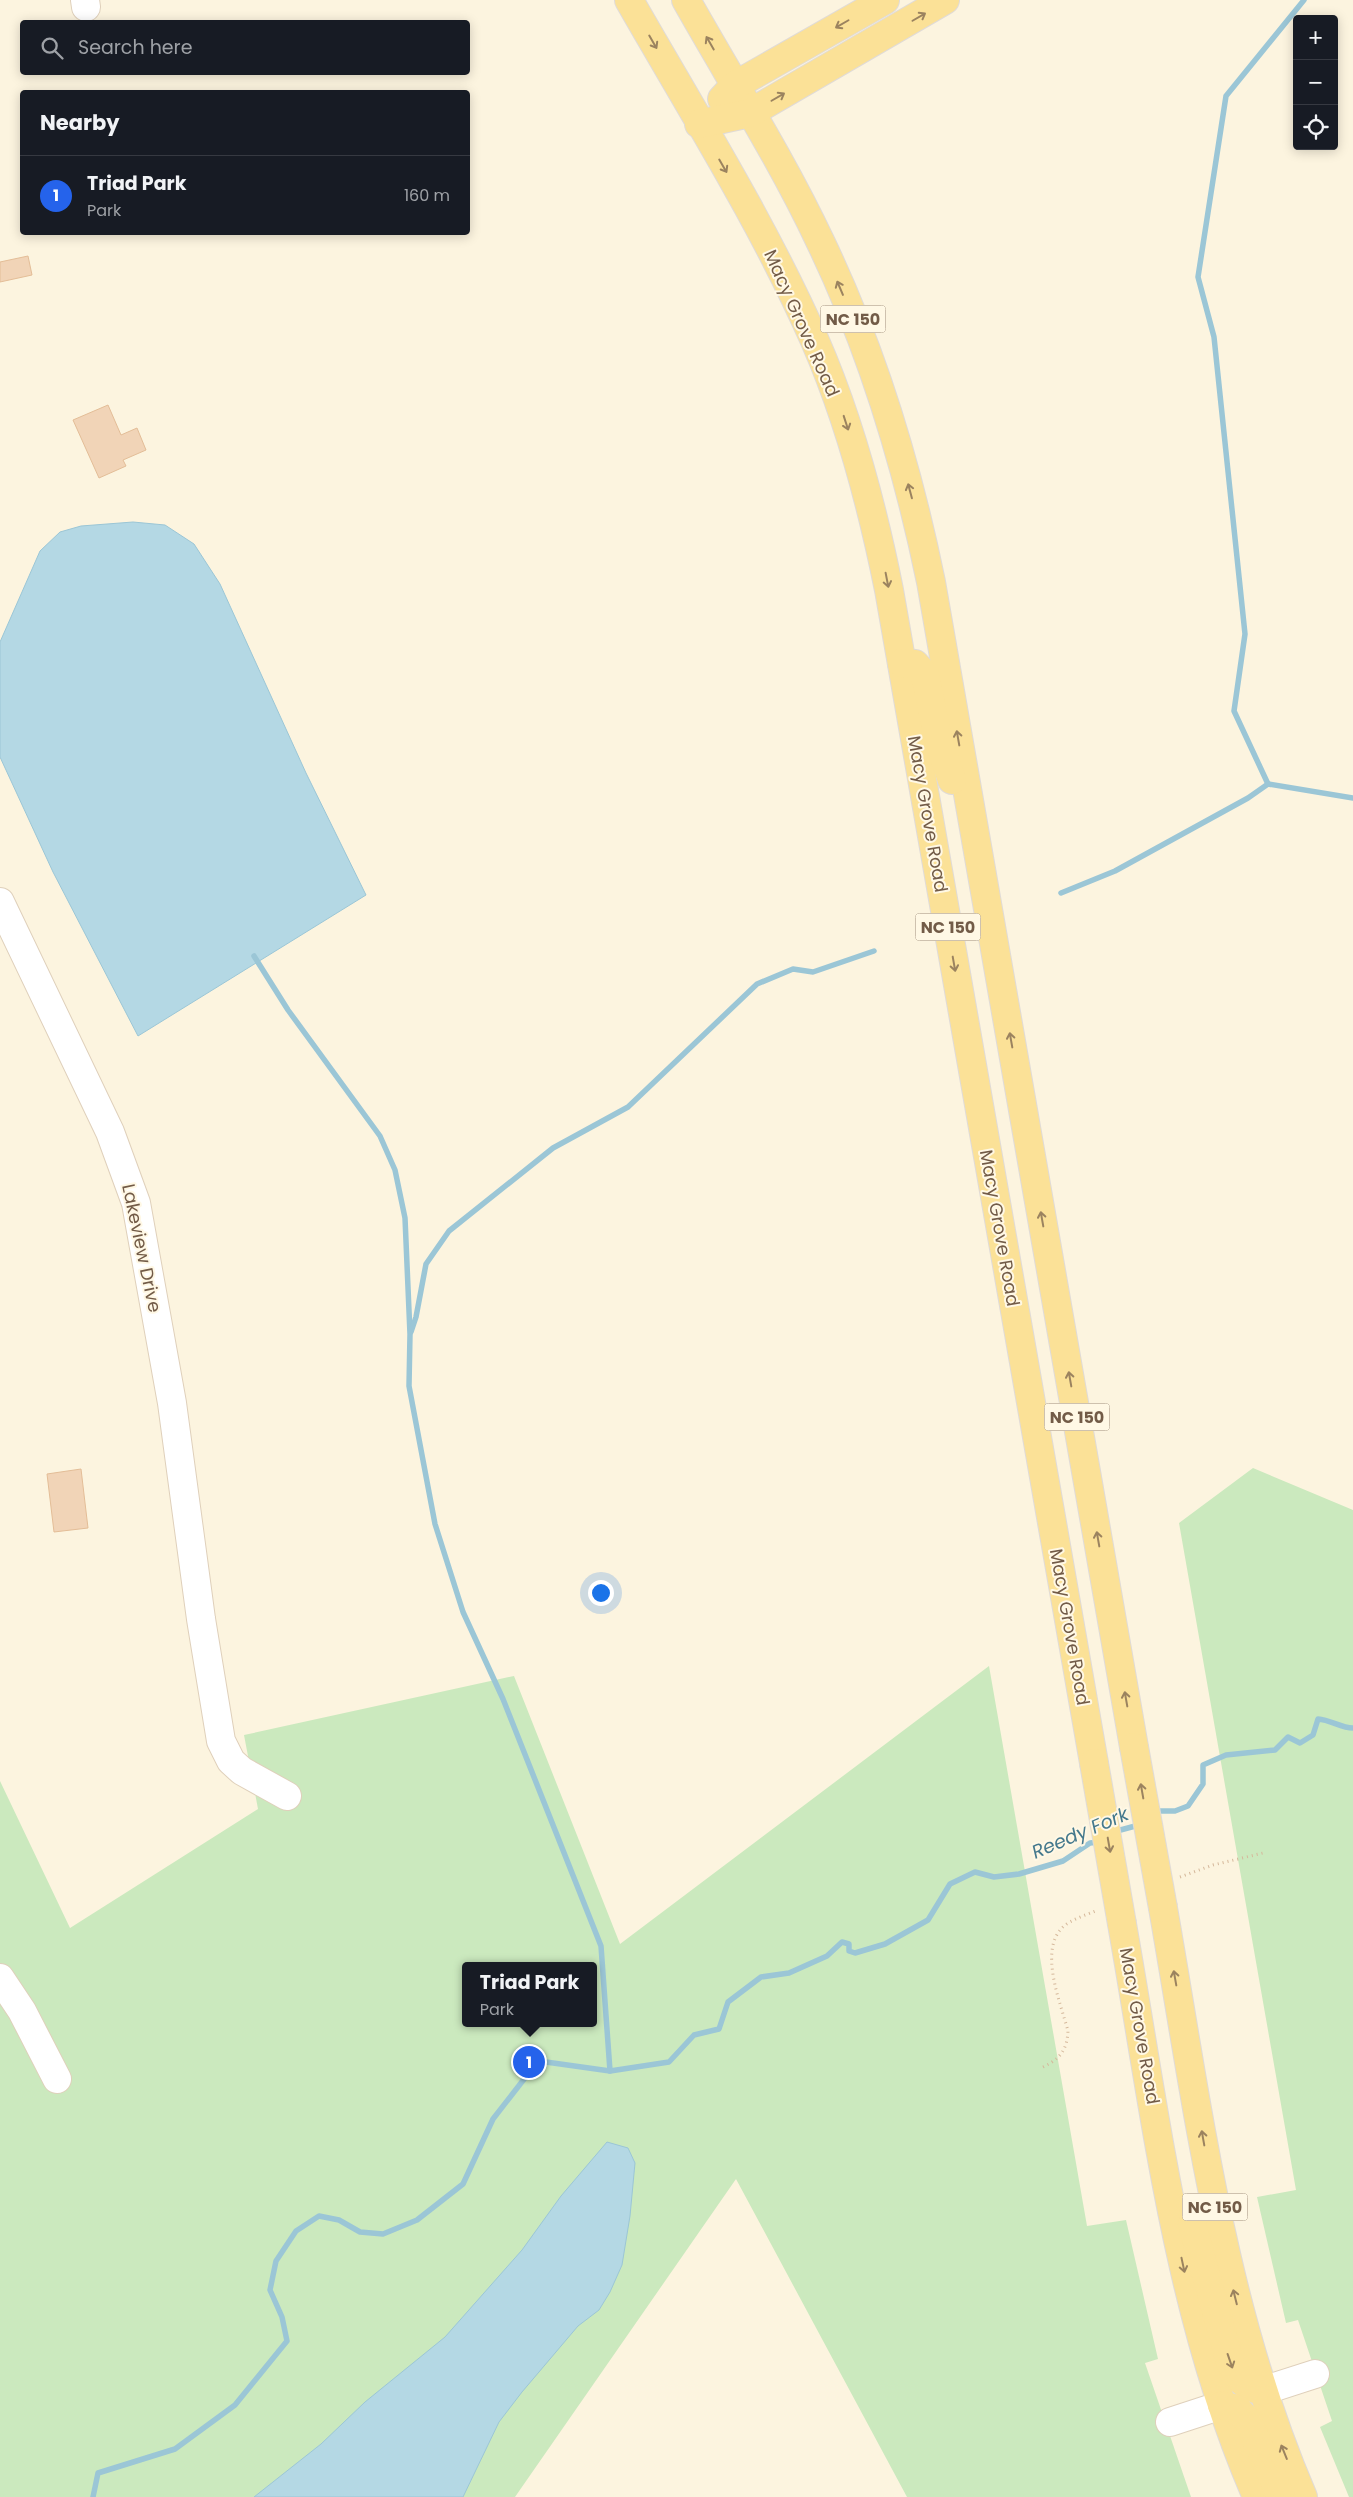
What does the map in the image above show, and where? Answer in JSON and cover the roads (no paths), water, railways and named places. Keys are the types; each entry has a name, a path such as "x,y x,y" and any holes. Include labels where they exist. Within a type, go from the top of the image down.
{"main road":[{"name":"Macy Grove Road","path":"629,0 777,263 815,341 859,463 870,506 889,590 1146,2061 1185,2272 1222,2405 1257,2497"},
{"name":"NC 150","path":"686,0 820,241 856,324 900,452 931,582 1134,1747 1226,2262 1262,2391 1303,2497"},
{"path":"699,124 734,86 885,0"},
{"path":"699,124 750,113 945,0"},
{"path":"902,663 915,664 925,675 939,743 978,855"},
{"path":"1146,2061 1230,2362 1238,2379 1244,2385 1262,2391"},
{"path":"1222,2405 1237,2409 1248,2421 1281,2497"}],"street":[{"name":"Lakeview Drive","path":"0,902 110,1132 136,1203 172,1403 201,1619 221,1741 230,1761 242,1771 287,1796"},
{"path":"0,1978 22,2011 57,2079"},
{"path":"1262,2391 1315,2374"},
{"path":"1170,2422 1222,2405"}],"water":[{"path":"133,522 165,525 194,544 220,584 306,773 366,895 138,1036 53,872 0,757 0,642 40,551 60,532 81,526"},
{"path":"607,2142 628,2148 635,2163 630,2216 622,2265 610,2292 599,2310 578,2326 499,2422 463,2497 254,2497 321,2444 365,2402 445,2337 522,2250 561,2196"}],"waterway":[{"path":"1268,784 1234,711 1245,634 1214,337 1198,277 1226,96 1304,0"},
{"path":"1061,893 1115,871 1248,798 1268,784 1353,798"},
{"path":"411,1332 416,1317 426,1264 449,1231 553,1148 628,1107 757,984 793,969 813,972 874,951"},
{"path":"254,956 288,1010 380,1136 395,1170 405,1218 410,1334 409,1386 435,1524 463,1612 503,1699 601,1946 610,2071"},
{"name":"Reedy Fork","path":"1154,1813 1157,1811 1175,1811 1188,1806 1203,1784 1203,1765 1226,1755 1275,1750 1288,1737 1300,1743 1313,1735 1318,1719 1353,1728"},
{"name":"Reedy Fork","path":"1113,1832 1139,1825"},
{"path":"93,2497 98,2473 175,2449 235,2405 287,2341 282,2317 270,2290 276,2261 296,2231 319,2216 339,2220 360,2232 383,2234 417,2220 463,2184 493,2119 528,2074 546,2062 610,2071 669,2062 694,2035 719,2029 728,2002 761,1977 789,1973 827,1956 842,1942 849,1944 849,1951 855,1953 885,1944 928,1920 950,1884 975,1872 994,1877 1019,1874 1063,1861 1090,1843 1100,1842"}],"place":[{"name":"Triad Park","path":"529,2062"}]}
